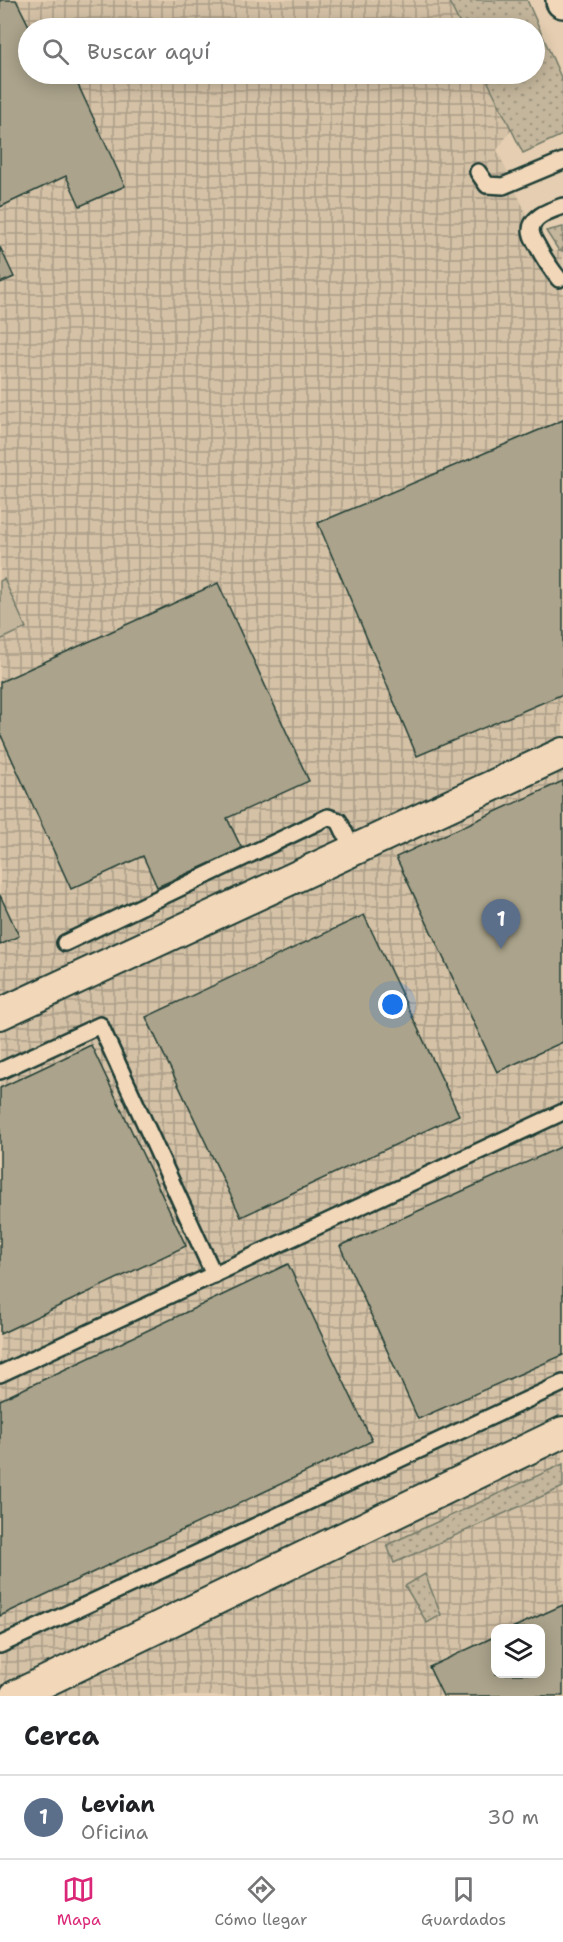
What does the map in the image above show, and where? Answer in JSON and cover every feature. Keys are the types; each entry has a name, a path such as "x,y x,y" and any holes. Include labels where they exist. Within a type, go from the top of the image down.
{"street":[{"path":"0,1014 563,753"},
{"path":"15,1696 563,1432"}],"lane":[{"path":"478,172 487,185 502,186 563,161"},
{"path":"559,279 548,266 531,233 532,225 537,218 563,206"},
{"path":"65,943 328,817 339,821 353,850"},
{"path":"0,1071 99,1025 214,1275"},
{"path":"0,1374 563,1112"},
{"path":"0,1645 563,1383"}],"shaded area":[{"path":"0,0 499,0 508,18 18,18 18,84 539,84 541,88 497,150 543,250 563,251 563,1696 0,1696"},
{"path":"448,0 527,0 535,18 457,18"},
{"path":"545,41 563,82 562,135 523,153 489,84 545,84"},
{"path":"563,227 563,251 559,251 546,231"},
{"path":"4,579 26,628 0,640 0,581"},
{"path":"563,1464 563,1487 394,1563 387,1545"},
{"path":"425,1574 441,1615 427,1623 405,1586"}],"building":[{"path":"0,0 16,0 25,18 18,18 18,84 78,84 125,186 80,206 66,176 0,207"},
{"path":"0,247 14,277 0,283"},
{"path":"563,420 563,694 417,756 318,523"},
{"path":"218,583 309,781 227,818 242,849 157,887 143,856 71,889 0,733 0,682"},
{"path":"563,781 563,1042 497,1072 396,857"},
{"path":"0,895 19,936 0,945"},
{"path":"364,915 459,1115 241,1217 146,1017"},
{"path":"91,1045 186,1246 0,1334 0,1088"},
{"path":"563,1146 563,1355 418,1419 340,1246"},
{"path":"288,1264 372,1441 0,1616 0,1400"},
{"path":"563,1605 563,1696 443,1696 429,1667 491,1638 491,1678 545,1678 545,1624 521,1624"}],"place":[{"name":"Levian","path":"501,949"}]}
